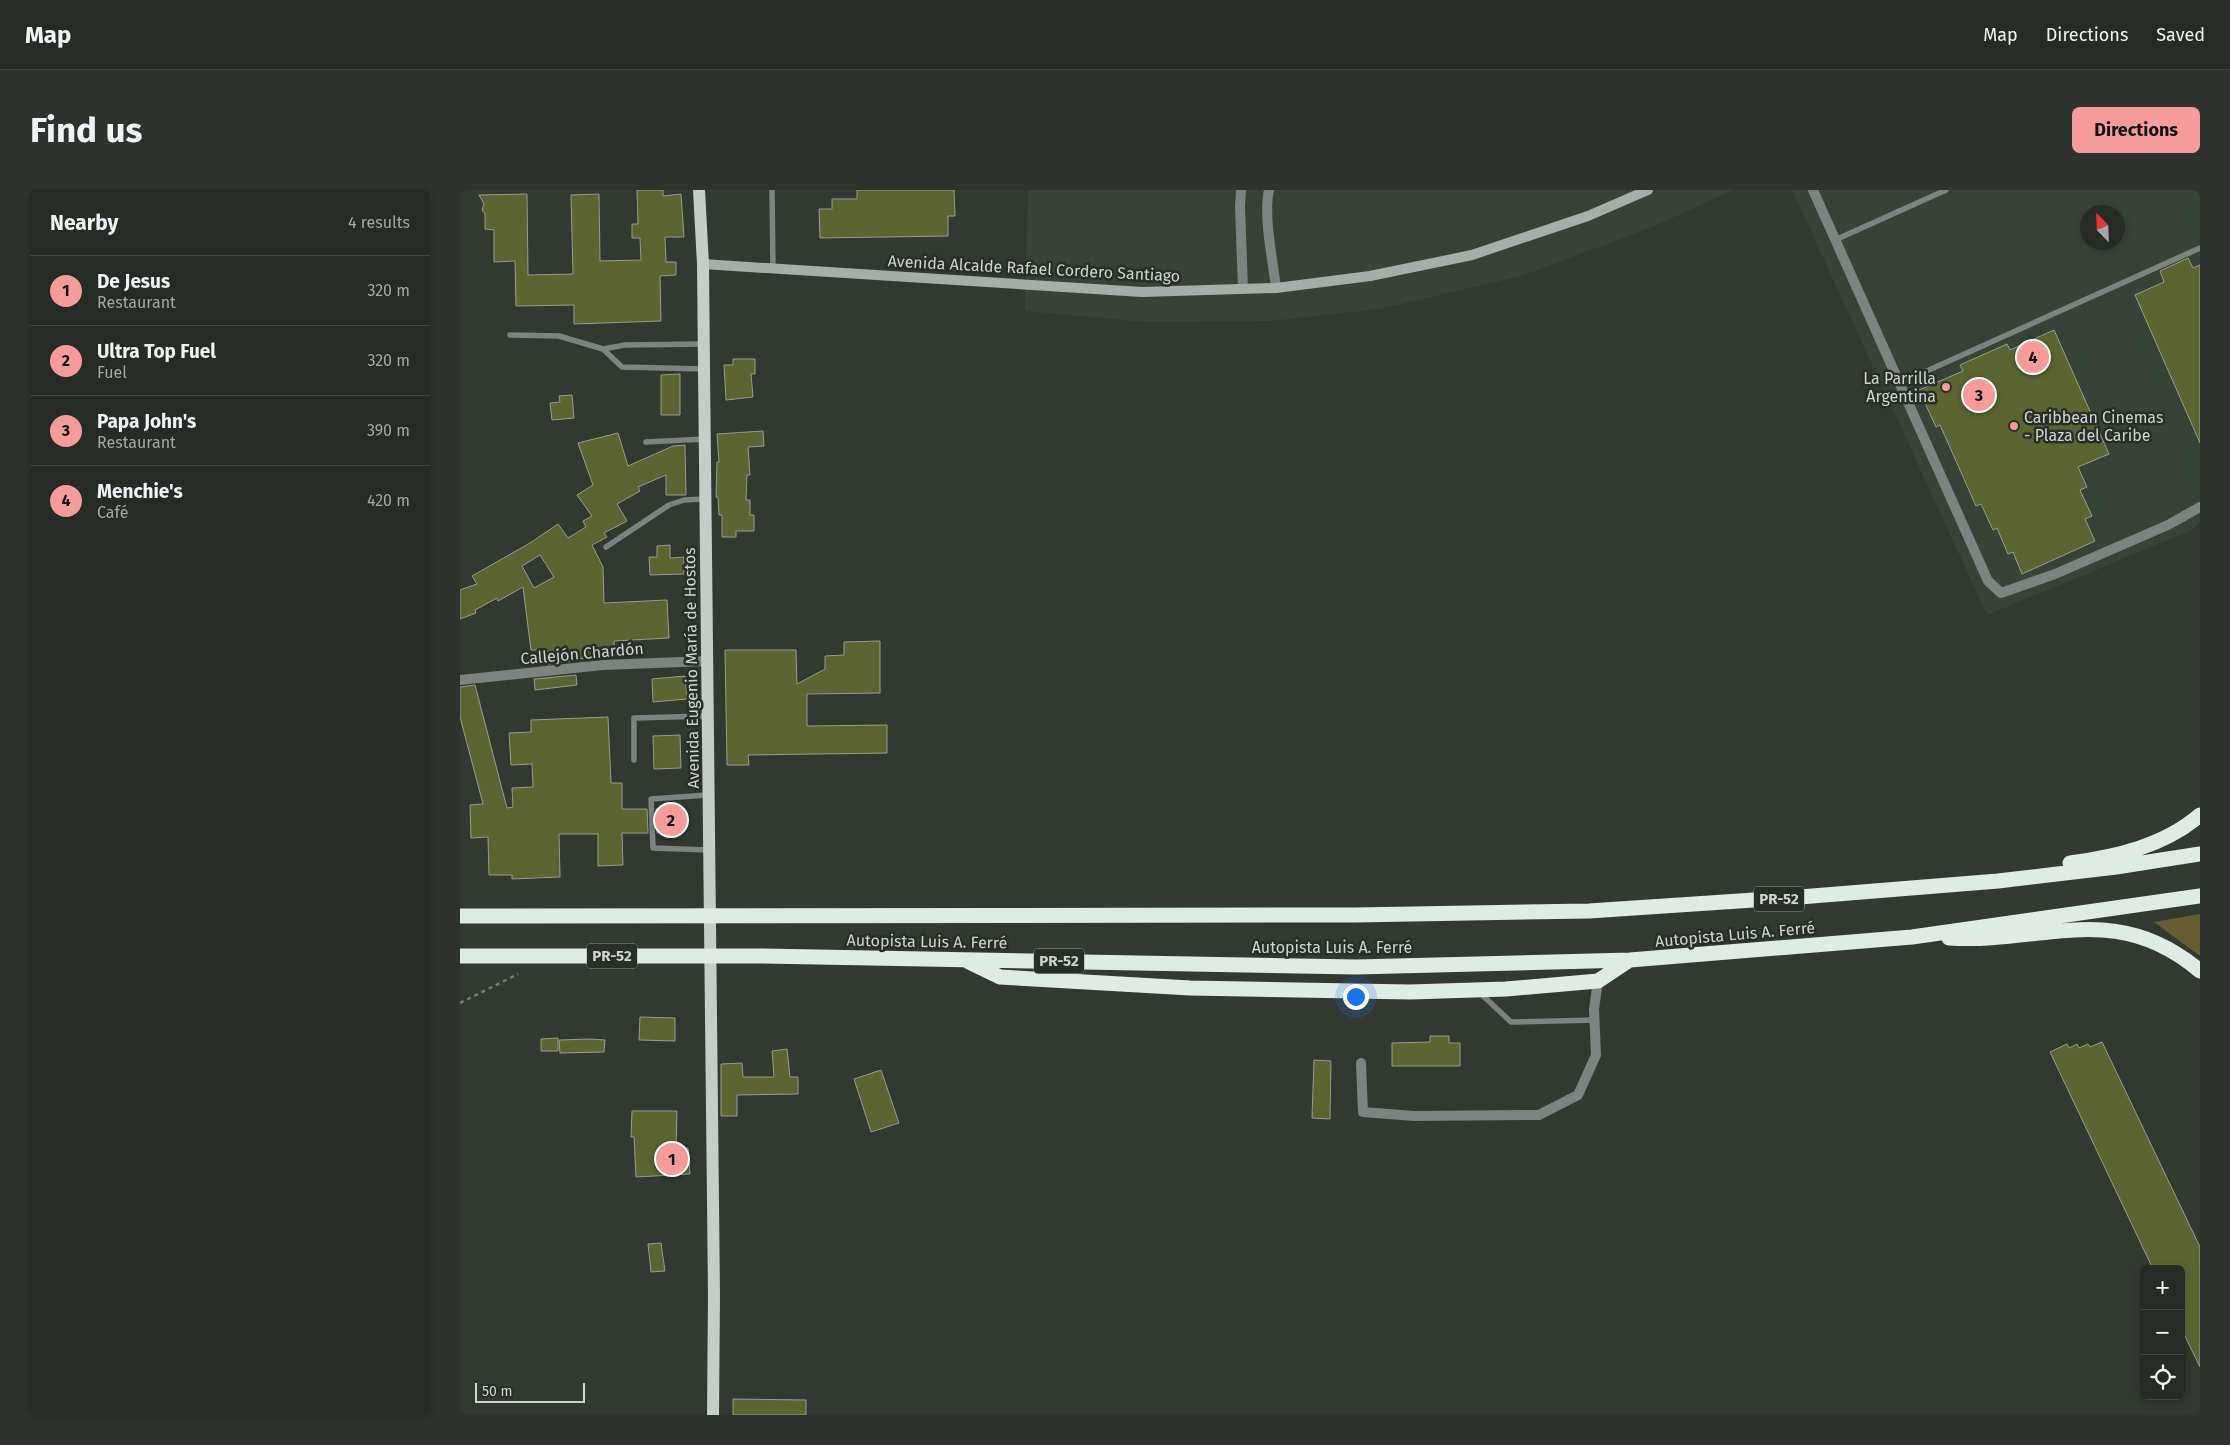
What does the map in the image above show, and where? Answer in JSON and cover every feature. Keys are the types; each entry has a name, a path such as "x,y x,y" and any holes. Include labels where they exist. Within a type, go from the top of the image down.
{"highway":[{"path":"1998,881 2043,866 2128,852 2167,837 2200,815"},
{"name":"Autopista Luis A. Ferré","path":"460,916 763,914 1355,915 1588,911 1800,897 1998,881 2116,868 2200,854"},
{"name":"Autopista Luis A. Ferré","path":"460,956 763,956 1356,966 1630,960 1912,937 2200,896"},
{"path":"1912,937 1972,940 2080,929 2113,930 2159,943 2200,971"},
{"path":"963,959 1000,977 1190,988 1410,992 1506,989 1598,981 1630,960"}],"main road":[{"name":"Avenida Eugenio María de Hostos","path":"699,190 703,264 704,344 714,1295 713,1415"}],"street":[{"path":"1241,190 1243,290"},
{"path":"1269,190 1267,198 1270,240 1276,288"},
{"name":"Avenida Alcalde Rafael Cordero Santiago","path":"703,264 1142,292 1276,288 1370,276 1472,255 1588,216 1648,190"},
{"path":"1813,190 1988,581 2002,593 2055,574 2168,525 2200,507"},
{"name":"Callejón Chardón","path":"460,680 603,665 707,660"},
{"path":"1361,1063 1363,1112 1414,1116 1539,1115 1578,1095 1596,1056 1595,1020 1598,981"}],"lane":[{"path":"772,190 773,268"},
{"path":"1835,240 1946,190"},
{"path":"1900,383 2200,248"},
{"path":"510,335 560,336 602,349 622,367 704,369"},
{"path":"602,349 626,345 704,344"},
{"path":"646,442 705,438"},
{"path":"606,547 669,505 684,500 705,499"},
{"path":"634,760 634,718 708,716"},
{"path":"708,795 651,799 653,848 709,850"},
{"path":"1476,989 1511,1022 1595,1020"}],"path":[{"path":"460,1003 518,974"}],"shaded area":[{"path":"1028,190 1733,190 1650,228 1521,276 1380,309 1271,321 1145,322 1025,311"},
{"path":"1792,190 2200,190 2200,522 2190,531 1987,615"},
{"path":"2200,914 2200,956 2154,922"}],"building":[{"path":"637,190 663,190 663,196 681,194 684,237 665,237 666,262 676,262 676,275 660,276 661,321 574,324 574,305 516,306 515,261 494,262 494,230 485,229 485,214 482,210 484,204 479,195 527,194 528,275 573,274 571,195 599,194 600,261 641,260 640,238 632,238 632,224 638,224"},
{"path":"857,190 954,190 955,216 948,216 948,236 820,238 819,209 832,209 832,199 857,199"},
{"path":"2188,258 2193,268 2200,265 2200,443 2135,295 2164,282 2160,271"},
{"path":"2054,330 2109,454 2078,467 2087,487 2080,490 2092,516 2085,519 2095,541 2022,574 2013,552 2008,554 1997,528 1993,530 1981,504 1976,506 1940,425 1936,427 1919,390 1963,371 1960,365 2007,344 2010,350"},
{"path":"733,359 755,359 755,374 751,374 753,397 726,400 724,365 733,365"},
{"path":"680,374 680,415 661,415 661,375"},
{"path":"572,395 574,418 552,420 550,403 560,402 559,396"},
{"path":"763,431 764,446 748,447 750,475 747,475 746,500 750,500 750,515 754,515 754,531 736,531 736,537 722,537 722,515 719,515 718,497 716,497 717,462 719,462 717,434"},
{"path":"618,433 628,466 673,446 685,445 686,495 666,495 666,475 638,487 640,491 617,504 627,521 604,533 607,537 592,545 603,567 604,603 667,600 669,638 614,641 615,656 575,659 575,661 548,664 547,650 531,650 523,587 498,601 497,598 475,610 476,613 460,619 460,590 477,584 472,576 530,543 558,524 568,538 586,527 583,521 592,516 577,495 593,485 578,443","holes":["540,555 554,577 534,588 522,566"]},
{"path":"670,545 670,558 684,557 684,574 650,575 649,557 657,557 657,546"},
{"path":"880,641 880,693 807,694 807,726 887,725 887,753 748,755 749,765 727,765 725,650 796,650 797,684 825,669 825,656 844,655 844,642"},
{"path":"576,675 577,685 535,690 534,679"},
{"path":"685,676 687,699 653,702 652,679"},
{"path":"475,685 507,808 513,807 512,788 533,787 532,764 511,765 509,733 531,732 531,720 608,717 611,783 622,783 622,809 647,809 648,833 622,833 623,865 598,866 598,834 559,834 560,877 512,879 512,875 489,875 488,837 471,838 470,805 483,804 460,717 460,687"},
{"path":"680,735 681,768 654,769 653,736"},
{"path":"680,808 680,832 657,833 656,809"},
{"path":"640,1017 675,1018 675,1041 639,1040"},
{"path":"1430,1036 1449,1036 1449,1043 1460,1043 1460,1066 1392,1066 1392,1043 1430,1042"},
{"path":"558,1038 558,1051 541,1051 541,1039"},
{"path":"559,1040 605,1040 604,1052 560,1053"},
{"path":"2102,1042 2200,1247 2200,1367 2185,1336 2185,1265 2151,1265 2050,1052 2067,1044 2069,1048 2077,1044 2079,1048 2088,1044 2090,1047"},
{"path":"787,1049 790,1077 798,1077 798,1094 737,1095 737,1116 721,1116 721,1064 742,1063 743,1077 774,1077 772,1051"},
{"path":"1314,1060 1331,1061 1330,1119 1312,1118"},
{"path":"881,1070 899,1123 871,1132 854,1079"},
{"path":"632,1111 677,1111 676,1148 688,1148 690,1174 636,1177 634,1137 631,1137"},
{"path":"661,1243 665,1271 651,1272 648,1244"},
{"path":"733,1399 806,1400 806,1415 733,1415"}],"place":[{"name":"Menchie's","path":"2033,357"},
{"name":"La Parrilla Argentina","path":"1946,387"},
{"name":"Papa John's","path":"1979,395"},
{"name":"Caribbean Cinemas - Plaza del Caribe","path":"2014,426"},
{"name":"Ultra Top Fuel","path":"671,820"},
{"name":"De Jesus","path":"672,1159"}]}
